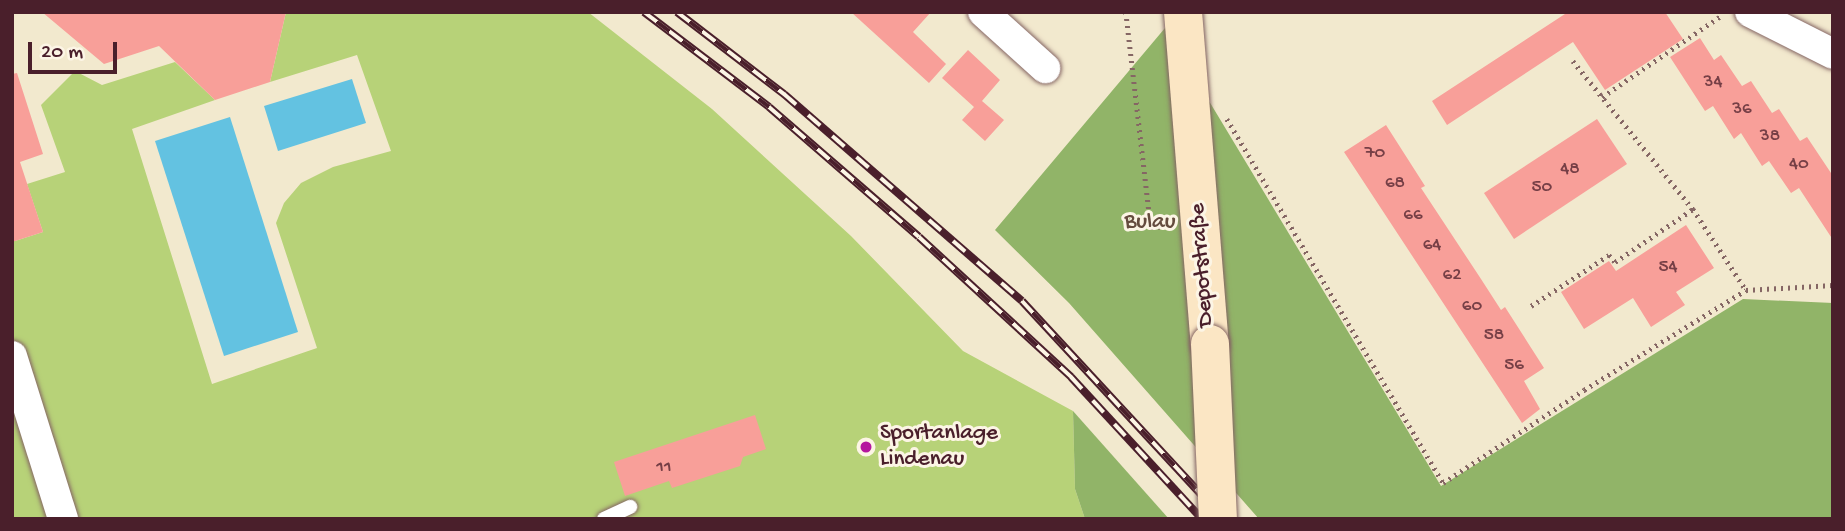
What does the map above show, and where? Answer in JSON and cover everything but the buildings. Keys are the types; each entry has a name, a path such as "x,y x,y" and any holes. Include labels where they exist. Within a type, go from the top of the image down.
{"main road":[{"name":"Depotstraße","path":"1182,12 1210,344 1218,519"}],"street":[{"path":"983,12 1045,68"},
{"path":"1750,12 1823,50 1833,77"},
{"path":"12,356 63,519"}],"lane":[{"path":"604,519 630,506"}],"path":[{"path":"1126,12 1151,227 1175,226"},
{"path":"1602,97 1726,12"},
{"path":"1573,61 1693,209 1746,290"},
{"path":"1223,112 1443,483 1584,390 1746,290 1833,285"},
{"path":"1531,306 1609,255 1615,262 1693,209"}],"green space":[{"path":"286,12 588,12 712,109 851,236 963,351 1073,411 1075,489 1085,519 12,519 12,232 15,241 43,232 27,184 65,172 41,105 75,71 102,85 175,62 215,100 132,129 212,384 317,348 276,223 284,203 301,183 333,167 391,151 357,55 270,82"},
{"name":"Bulau","path":"1165,28 1441,486 1743,299 1833,303 1833,519 1259,519 1069,303 995,230"},
{"path":"1073,411 1169,519 1085,519 1075,489"}],"water":[{"path":"352,79 366,123 278,151 264,106"},
{"path":"230,117 298,332 224,356 155,141"}],"railway":[{"path":"644,12 769,107 919,237 1071,377 1202,519"},
{"path":"677,12 784,94 1022,301 1224,519"}],"place":[{"name":"Sportanlage Lindenau","path":"866,447"}]}
